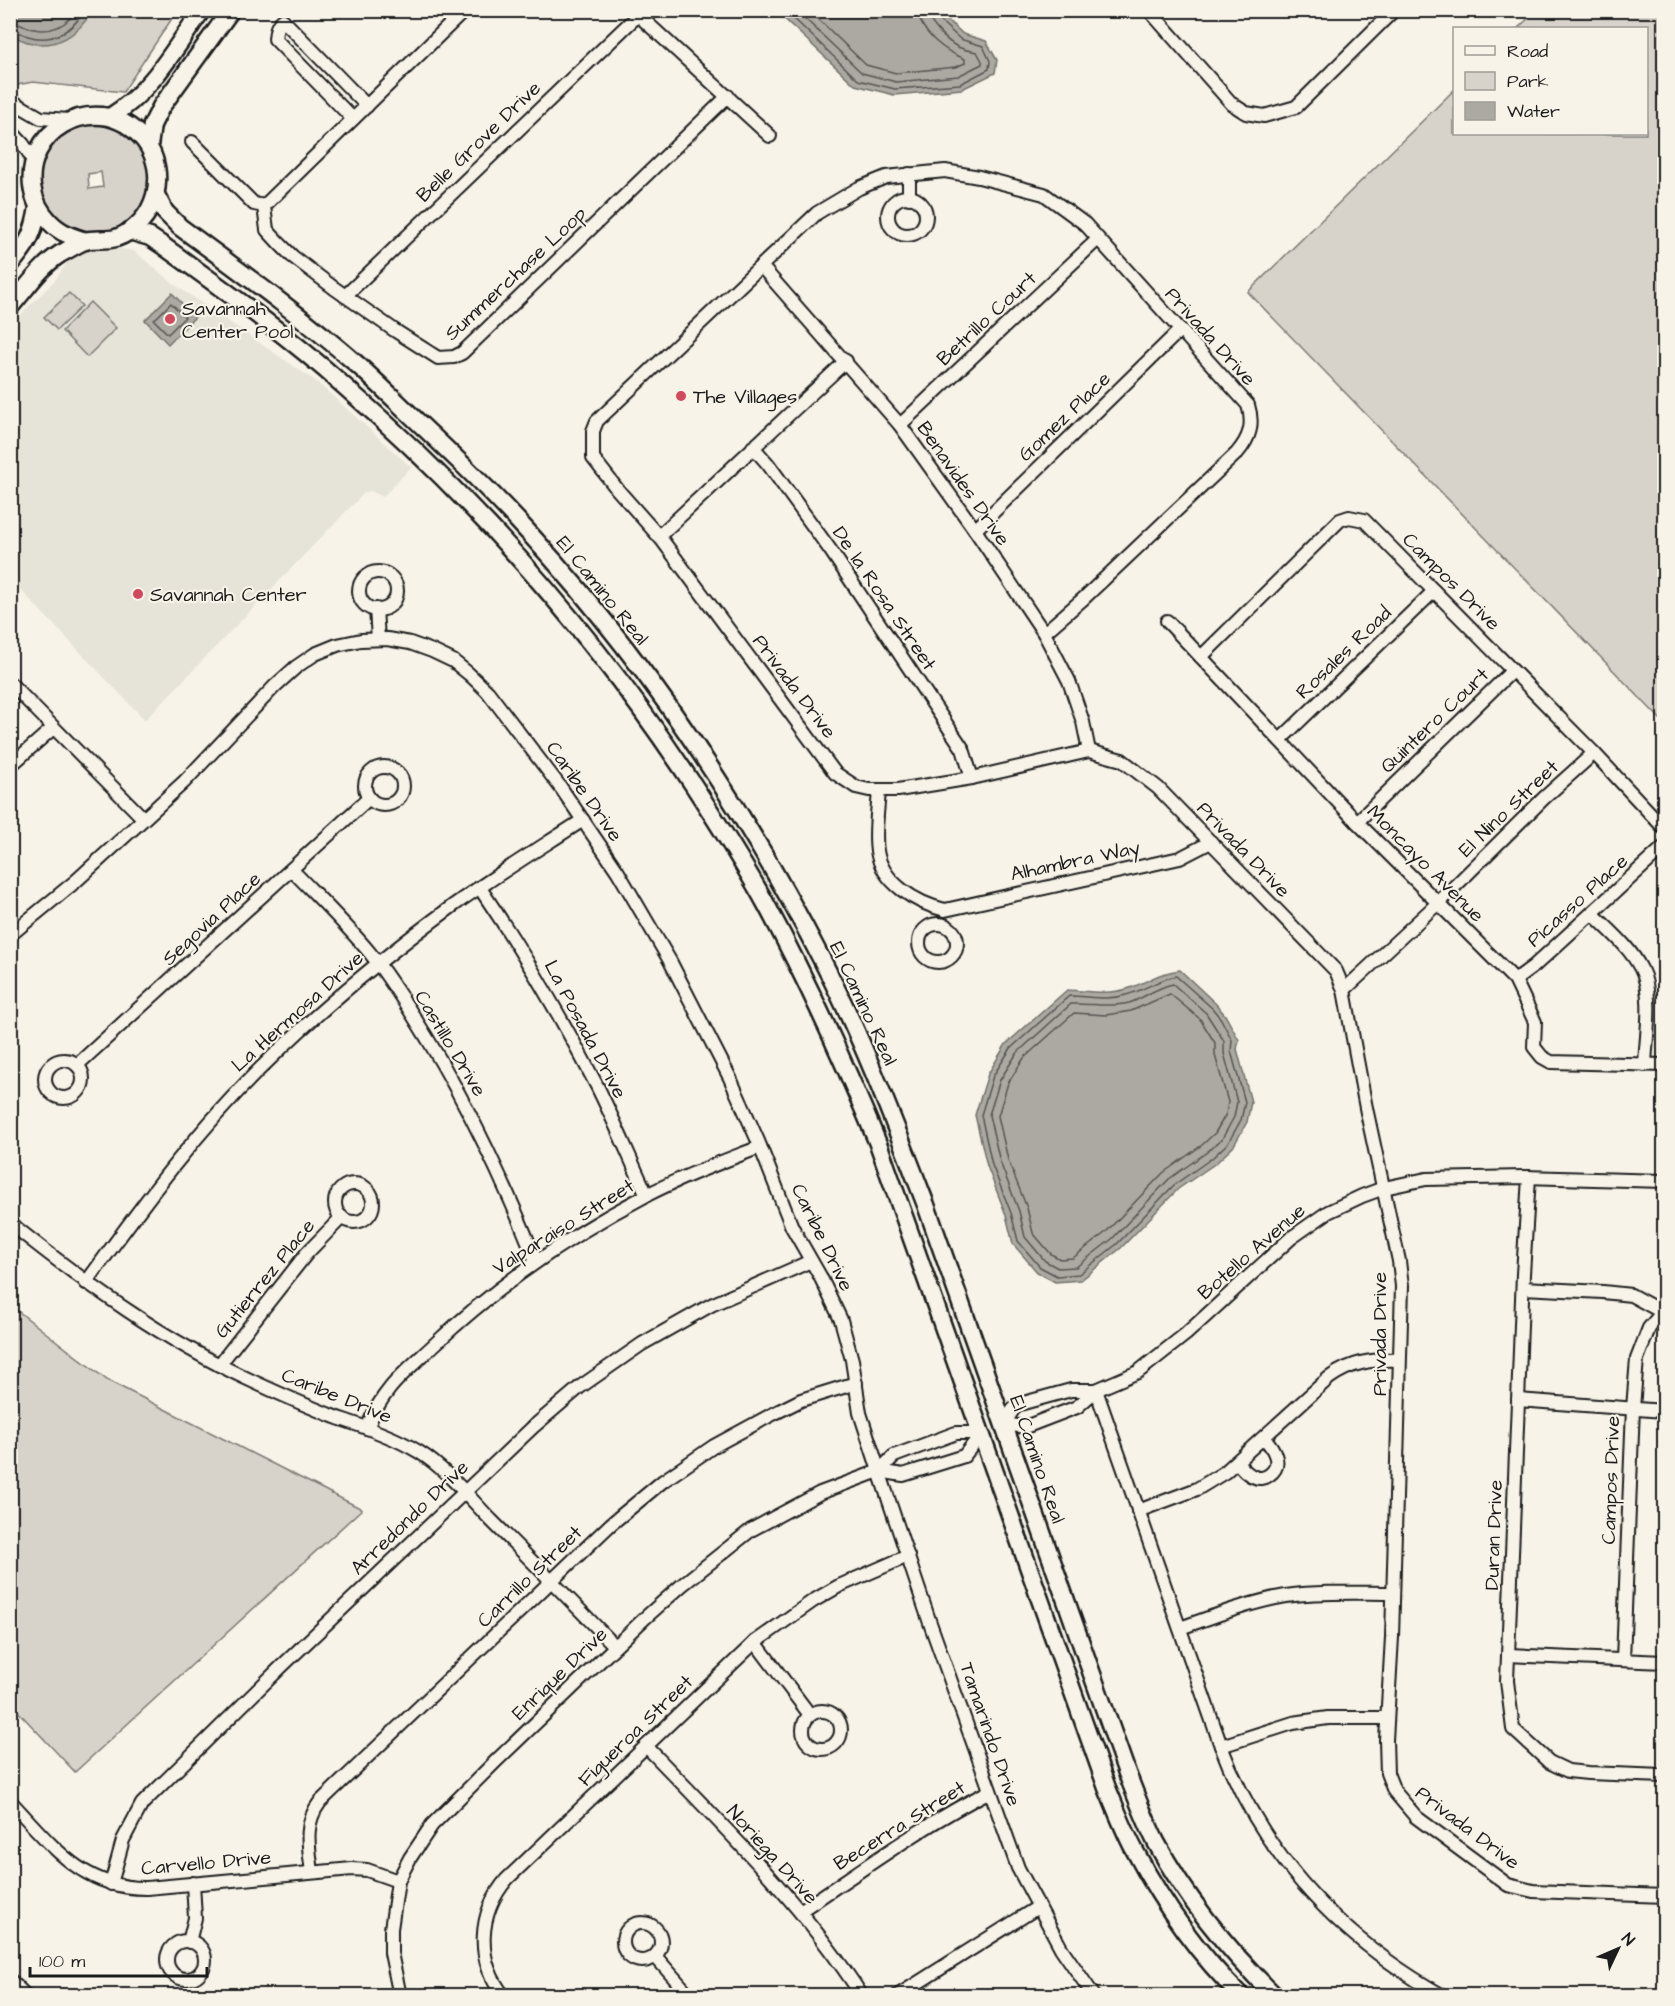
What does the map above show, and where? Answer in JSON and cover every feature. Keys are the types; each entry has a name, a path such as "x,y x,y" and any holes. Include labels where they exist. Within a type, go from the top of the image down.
{"main road":[{"path":"110,117 126,108 143,92 202,10"},
{"path":"149,146 152,125 161,107 231,10"},
{"path":"89,115 110,117 126,123 139,133 149,146 157,170 156,195 141,222 129,231 108,240 86,241 66,235 50,223 38,207 33,190 34,161 41,144 53,130 69,120 89,115"},
{"name":"El Camino Real","path":"156,195 165,212 180,227 280,302 359,366 477,478 531,534 639,668 685,730 747,824 788,894 864,1048 926,1204 1127,1773 1156,1841 1188,1894 1217,1934 1275,1995"},
{"path":"10,265 29,243 36,226 38,207"},
{"path":"129,231 150,237 162,245 343,384 460,495 566,612 626,687 729,840 798,964 846,1065 879,1146 1107,1788 1135,1851 1169,1909 1196,1947 1241,1995"},
{"path":"10,307 58,256 86,241"},
{"path":"265,322 280,302"},
{"path":"982,1433 1004,1424"}],"street":[{"path":"1149,10 1232,104 1246,113 1264,116 1296,107 1394,10"},
{"path":"192,142 254,204 264,206 462,12"},
{"path":"636,12 770,136"},
{"name":"Belle Grove Drive","path":"345,296 636,12"},
{"path":"353,119 275,39 279,22 283,20 367,106"},
{"name":"Summerchase Loop","path":"264,206 267,230 291,256 345,296 438,358 454,357 462,353 728,96"},
{"path":"10,100 41,118 69,120"},
{"path":"10,130 34,161"},
{"name":"Privada Drive","path":"1044,633 1237,453 1249,435 1251,416 1248,405 1085,224 1044,194 979,177 945,171 886,177 859,188 817,213 597,421 593,431 593,458 659,536 836,773 856,788 898,789 972,778 1089,751 1114,756 1131,766 1158,788 1336,971 1344,990 1366,1108 1399,1261 1402,1286 1387,1773 1399,1799 1427,1826 1508,1885 1533,1891 1665,1896"},
{"path":"909,174 909,198"},
{"name":"Betrillo Court","path":"900,425 1098,239"},
{"name":"Benavides Drive","path":"761,266 900,425 975,530 1044,633 1069,681 1083,722 1089,751"},
{"name":"Gomez Place","path":"975,530 1180,330"},
{"path":"659,536 846,361"},
{"name":"De la Rosa Street","path":"753,447 831,550 963,749 972,778"},
{"name":"Campos Drive","path":"1201,657 1340,520 1349,517 1364,520 1665,828"},
{"name":"Rosales Road","path":"1280,740 1434,591"},
{"path":"376,609 378,639"},
{"name":"Moncayo Avenue","path":"1167,621 1357,822 1515,980 1535,1022 1534,1047 1542,1057 1551,1062 1665,1065"},
{"name":"Caribe Drive","path":"10,935 76,881 184,782 296,667 315,654 337,645 378,639 410,643 453,661 488,692 561,788 618,872 670,962 730,1078 792,1227 832,1298 850,1349 860,1413 879,1472"},
{"name":"Quintero Court","path":"1357,822 1512,671"},
{"path":"10,683 143,818"},
{"path":"10,766 53,728"},
{"name":"El Nino Street","path":"1344,990 1594,753"},
{"path":"879,790 877,850 888,874 898,886 924,904 945,909 940,924"},
{"name":"Segovia Place","path":"77,1065 369,798"},
{"name":"La Hermosa Drive","path":"86,1283 140,1207 185,1151 278,1052 344,992 455,904 583,820"},
{"name":"Alhambra Way","path":"945,909 1180,858 1198,851 1211,842"},
{"name":"Picasso Place","path":"1515,980 1534,966 1665,847"},
{"name":"Castillo Drive","path":"292,870 378,964 430,1043 474,1120 511,1199 536,1261"},
{"name":"La Posada Drive","path":"480,888 516,942 598,1088 647,1195"},
{"path":"1592,913 1612,931 1640,967 1645,979 1648,993 1645,1065"},
{"name":"Valparaiso Street","path":"367,1428 375,1409 388,1389 476,1308 536,1261 647,1195 760,1147"},
{"name":"Botello Avenue","path":"1095,1390 1071,1390 1016,1405 1004,1424 1024,1427 1077,1407 1095,1390 1138,1372 1186,1334 1291,1238 1328,1212 1362,1196 1384,1188 1426,1179 1529,1177 1665,1181"},
{"name":"Duran Drive","path":"1529,1177 1507,1681 1513,1729 1549,1762 1568,1771 1665,1776"},
{"name":"Gutierrez Place","path":"219,1365 307,1253 342,1217"},
{"name":"Caribe Drive","path":"10,1222 112,1302 178,1343 302,1404 367,1428 420,1453 463,1492 615,1646"},
{"name":"Arredondo Drive","path":"111,1884 123,1840 142,1804 463,1492 553,1409 610,1365 642,1344 711,1305 811,1261"},
{"path":"1523,1288 1631,1295 1664,1311"},
{"name":"Campos Drive","path":"1623,1660 1633,1408 1638,1359 1649,1328 1664,1311"},
{"path":"1138,1511 1204,1486 1225,1472 1343,1368 1360,1362 1399,1360"},
{"name":"Carrillo Street","path":"312,1872 308,1832 310,1819 320,1802 611,1524 688,1462 740,1431 801,1400 856,1383"},
{"path":"1095,1390 1221,1746 1244,1799 1260,1828 1278,1855 1317,1900 1363,1943 1391,1965 1443,1995"},
{"path":"1518,1400 1665,1411"},
{"name":"Enrique Drive","path":"879,1472 894,1456 956,1433 982,1433"},
{"name":"Enrique Drive","path":"400,1995 391,1953 391,1929 398,1881 410,1858 432,1825 615,1646 682,1585 751,1530 820,1493 879,1472 903,1475 964,1456 982,1433"},
{"path":"1237,1462 1253,1477 1268,1475 1275,1468 1276,1459 1271,1446 1264,1438"},
{"name":"Tamarindo Drive","path":"879,1472 1018,1868 1061,1948 1094,1995"},
{"name":"Figueroa Street","path":"504,1995 489,1974 483,1946 483,1931 487,1915 498,1890 755,1642 813,1601 839,1586 908,1556"},
{"path":"1180,1628 1238,1608 1286,1596 1311,1593 1393,1593"},
{"path":"755,1642 810,1715"},
{"path":"1508,1655 1665,1662"},
{"path":"1221,1746 1302,1721 1328,1718 1387,1718"},
{"name":"Noriega Drive","path":"646,1746 800,1911 862,1995"},
{"name":"Becerra Street","path":"800,1911 920,1832 990,1791"},
{"name":"Carvello Drive","path":"10,1801 78,1868 92,1877 122,1887 147,1888 367,1869 398,1881"},
{"path":"189,1942 195,1918 193,1883"},
{"path":"897,1995 1038,1907"},
{"path":"655,1956 690,1995"},
{"path":"10,1980 26,1995"}],"shaded area":[{"path":"109,247 134,251 175,285 317,382 411,467 383,497 371,491 364,493 145,720 11,580 11,325 56,279 71,256 83,249"}],"green space":[{"path":"11,11 177,11 123,92 33,82 11,86"},
{"path":"1536,11 1664,11 1664,723 1248,292 1453,91 1453,135 1648,135 1648,27 1519,27"},
{"path":"83,124 110,126 128,134 141,150 148,169 148,189 139,210 120,226 109,230 91,231 74,226 60,218 49,206 42,191 39,175 43,159 52,143 66,132","holes":["101,172 103,187 89,189 88,174"]},
{"path":"69,293 82,306 57,330 44,317"},
{"path":"90,302 116,328 87,357 62,331"},
{"path":"10,1305 107,1380 362,1509 75,1772 11,1704"}],"water":[{"path":"11,10 92,11 80,27 66,38 48,44 38,44 11,35"},
{"path":"776,11 938,11 963,34 986,41 997,60 995,73 962,89 894,95 855,85"},
{"name":"Savannah Center Pool","path":"172,293 195,317 168,344 145,320"},
{"path":"1180,970 1216,1004 1239,1040 1237,1049 1251,1102 1247,1122 1233,1147 1216,1163 1178,1189 1121,1248 1081,1280 1055,1282 1037,1272 1013,1244 1006,1215 987,1166 975,1115 988,1074 1006,1044 1067,990 1120,991 1165,973"}],"place":[{"name":"Savannah Center Pool","path":"170,319"},
{"name":"The Villages","path":"681,396"},
{"name":"Savannah Center","path":"138,594"}]}
